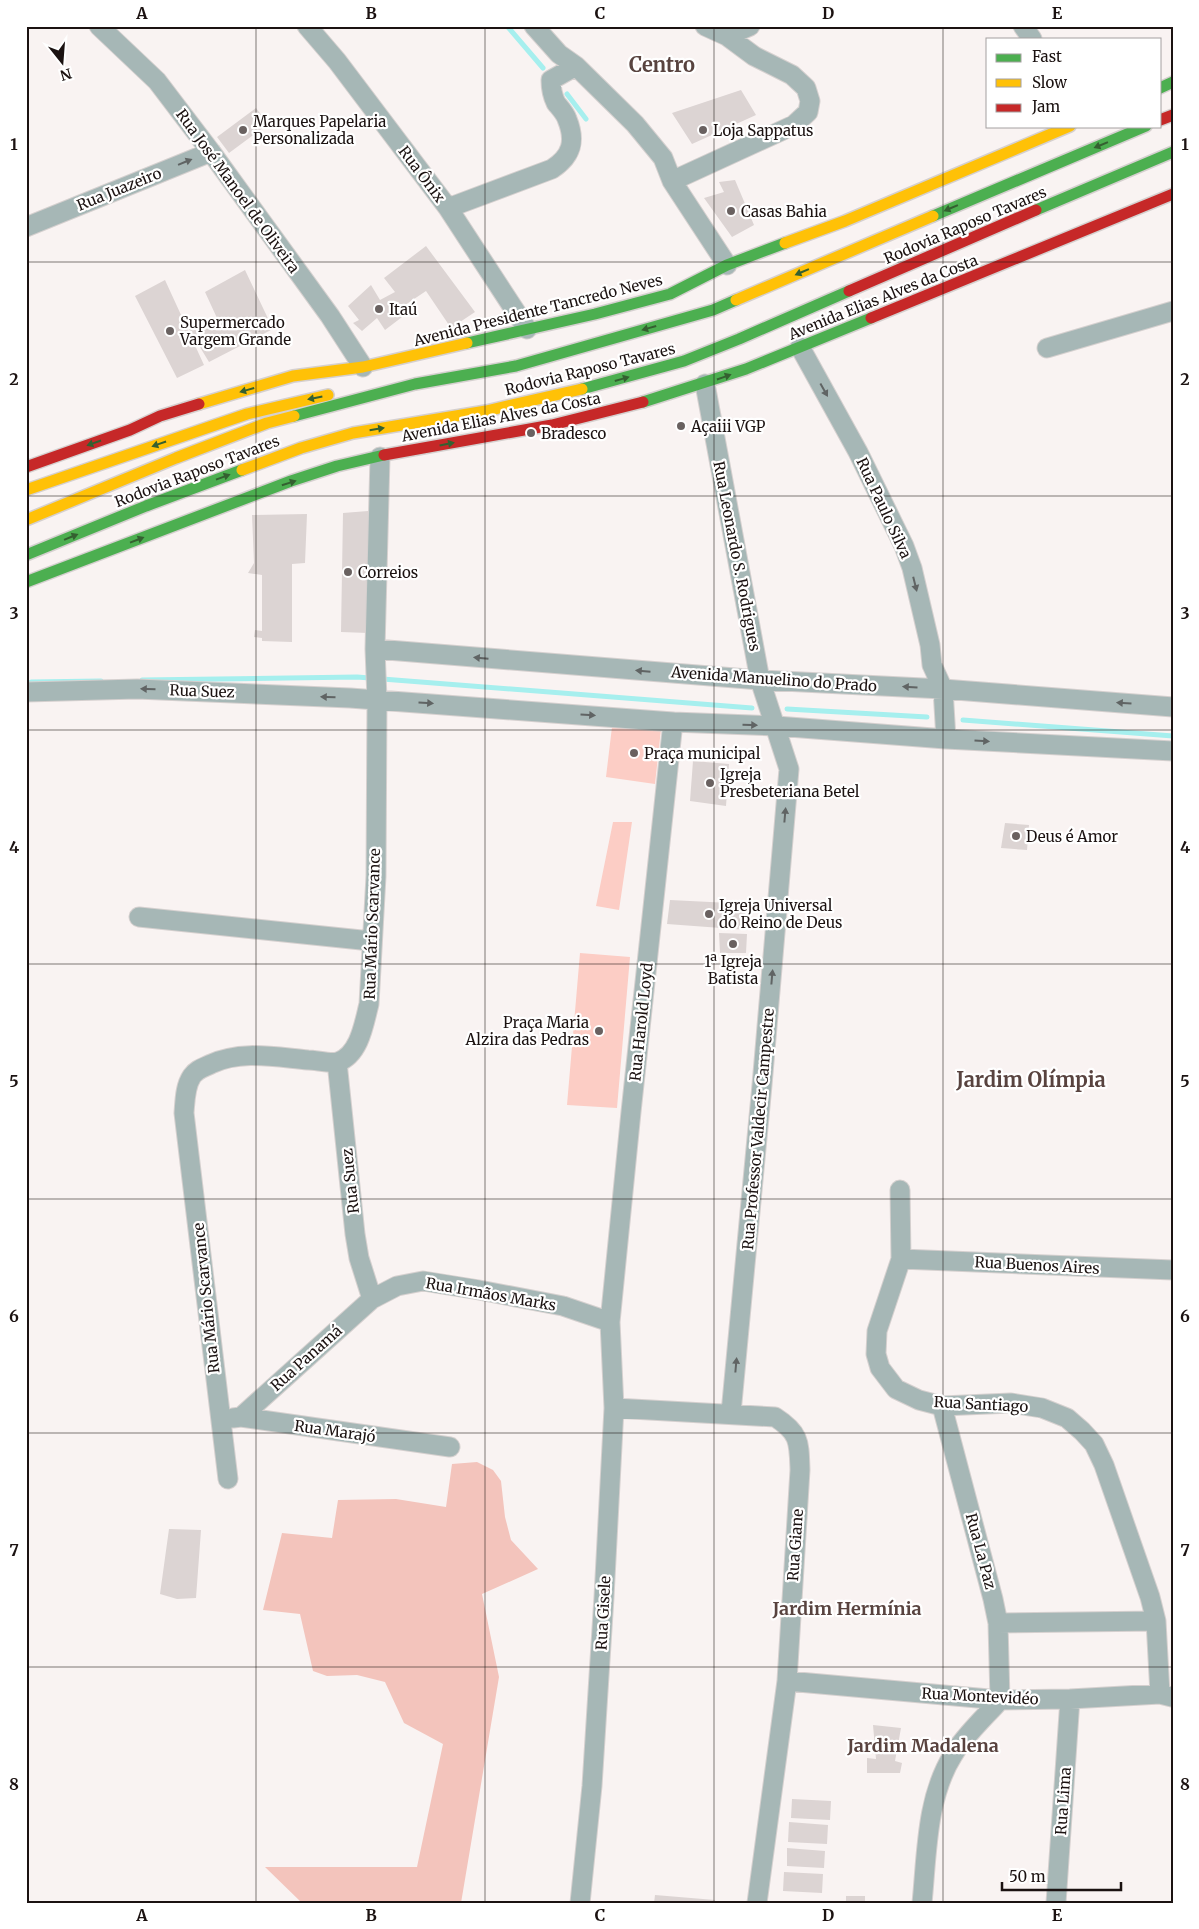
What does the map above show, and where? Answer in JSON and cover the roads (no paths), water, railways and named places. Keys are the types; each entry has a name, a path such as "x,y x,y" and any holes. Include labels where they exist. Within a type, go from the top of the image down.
{"main road":[{"name":"Avenida Presidente Tancredo Neves","path":"26,467 130,430 160,416 293,376 363,367 596,314 670,294 727,265 845,221 1065,128"},
{"name":"Rodovia Raposo Tavares","path":"26,520 176,458 267,423 415,384 516,366 713,310 1141,128"},
{"name":"Rodovia Raposo Tavares","path":"26,555 146,506 301,448 353,433 486,411 592,387 684,361 1173,152"},
{"path":"1123,174 1173,159"},
{"name":"Avenida Elias Alves da Costa","path":"26,582 264,491 337,467 380,456 534,429 610,411 705,384 746,370 1173,194"},
{"path":"26,490 247,414 292,402 360,389 415,384"}],"street":[{"name":"Rua José Manoel de Oliveira","path":"99,26 157,81 330,316 363,367"},
{"name":"Rua Ônix","path":"307,26 337,61 448,208 526,329"},
{"path":"534,26 559,54 576,66 636,124 663,158 672,181 727,265"},
{"path":"672,181 794,125 808,112 810,101 806,88 792,75 754,56 727,36 705,26"},
{"path":"727,36 750,26"},
{"path":"1023,26 1031,38"},
{"path":"448,208 552,169 562,163 572,143 567,118 552,92 551,80 576,66"},
{"name":"Rua Juazeiro","path":"26,227 211,152"},
{"path":"1047,348 1173,311"},
{"name":"Rua Paulo Silva","path":"800,347 858,452 904,546 912,568 928,635 932,665 943,689 946,739"},
{"name":"Rua Leonardo S. Rodrigues","path":"705,384 760,680 776,726"},
{"name":"Rua Mário Scarvance","path":"228,1479 184,1113 186,1092 191,1077 201,1067 218,1059 238,1055 259,1055 337,1062 350,1053 359,1041 369,1004 376,876 376,649 380,456"},
{"name":"Avenida Manuelino do Prado","path":"376,649 760,680 943,689 1173,707"},
{"name":"Rua Suez","path":"26,692 137,688 377,699"},
{"path":"377,699 673,722 776,726 946,739 1173,751"},
{"name":"Rua Harold Loyd","path":"610,1322 673,722"},
{"name":"Rua Professor Valdecir Campestre","path":"731,1413 789,769 776,726"},
{"path":"139,917 371,941"},
{"name":"Rua Suez","path":"337,1062 355,1234 359,1258 372,1298"},
{"name":"Rua Santiago","path":"900,1190 901,1259 877,1330 876,1354 880,1368 888,1381 904,1394 918,1400 942,1406 1011,1403 1042,1408 1067,1418 1094,1444 1104,1465 1141,1568 1156,1621 1167,1696"},
{"name":"Rua Buenos Aires","path":"901,1259 1173,1270"},
{"name":"Rua Irmãos Marks","path":"372,1298 397,1286 423,1281 563,1306 610,1322"},
{"name":"Rua Panamá","path":"242,1417 372,1298"},
{"name":"Rua Gisele","path":"580,1903 592,1786 614,1408 610,1322"},
{"name":"Rua La Paz","path":"942,1406 989,1578 998,1623 1000,1700"},
{"name":"Rua Giane","path":"614,1408 731,1413 775,1417 789,1426 798,1439 800,1470 786,1681 757,1903"},
{"name":"Rua Marajó","path":"220,1420 242,1417 450,1447"},
{"path":"998,1623 1156,1621"},
{"name":"Rua Montevidéo","path":"786,1681 1000,1700 1167,1696"},
{"name":"Rua Lima","path":"1056,1903 1070,1698"},
{"path":"922,1903 934,1798 942,1775 954,1753 1000,1700"}],"waterway":[{"path":"507,26 543,68"},
{"path":"567,94 586,119"},
{"path":"142,680 357,677 752,708"},
{"path":"31,682 101,681"},
{"path":"787,709 927,717"},
{"path":"963,720 1173,736"}],"place":[{"name":"Marques Papelaria Personalizada","path":"243,130"},
{"name":"Loja Sappatus","path":"703,130"},
{"name":"Casas Bahia","path":"731,211"},
{"name":"Itaú","path":"379,309"},
{"name":"Supermercado Vargem Grande","path":"170,331"},
{"name":"Açaiii VGP","path":"681,426"},
{"name":"Bradesco","path":"531,433"},
{"name":"Correios","path":"348,572"},
{"name":"Praça municipal","path":"634,753"},
{"name":"Igreja Presbeteriana Betel","path":"710,783"},
{"name":"Deus é Amor","path":"1016,836"},
{"name":"Igreja Universal do Reino de Deus","path":"709,914"},
{"name":"1ª Igreja Batista","path":"733,944"},
{"name":"Praça Maria Alzira das Pedras","path":"599,1031"}],"district":[{"name":"Centro","path":"662,64"},
{"name":"Jardim Olímpia","path":"1031,1079"},
{"name":"Jardim Hermínia","path":"847,1608"},
{"name":"Jardim Madalena","path":"923,1745"}]}
